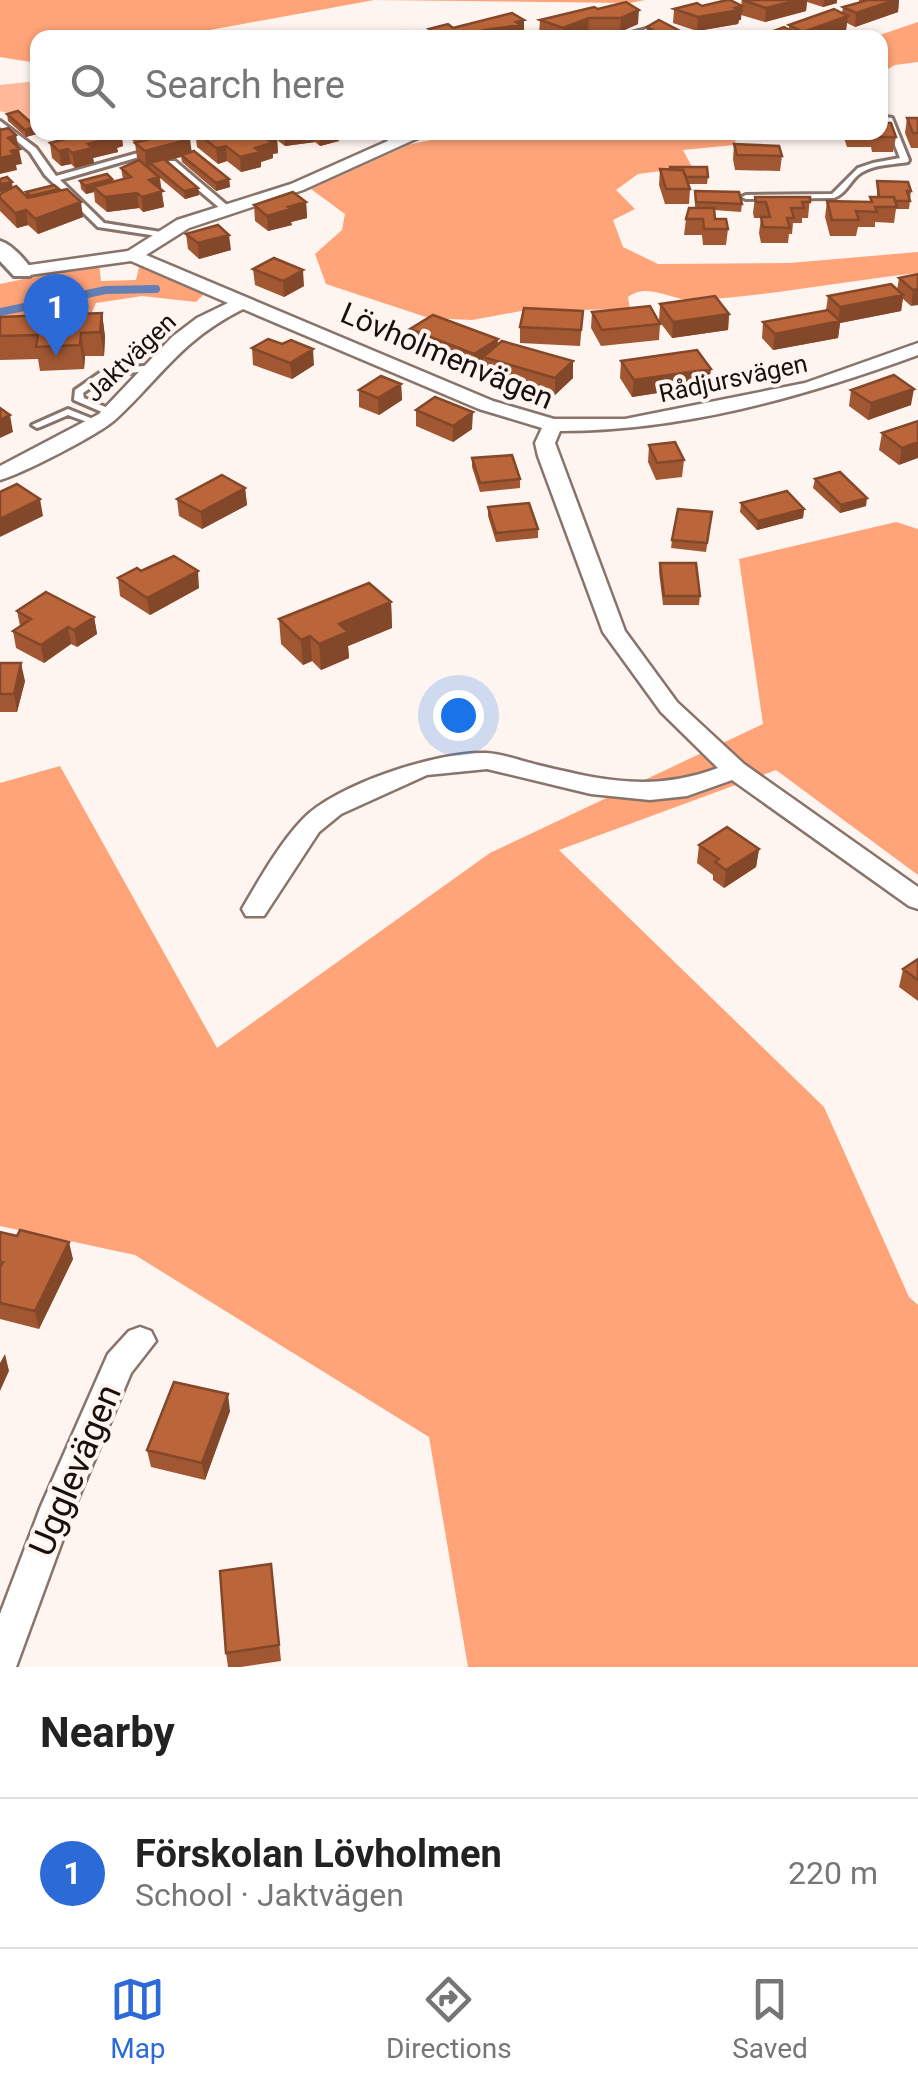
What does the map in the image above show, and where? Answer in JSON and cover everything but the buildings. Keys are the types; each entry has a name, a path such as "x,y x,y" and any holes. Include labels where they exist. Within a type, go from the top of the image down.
{"street":[{"path":"0,248 11,273 133,256 161,235 225,208 297,187 383,140"},
{"name":"Lövholmenvägen","path":"133,256 486,405 554,426 545,442 548,456 614,632 669,707 735,770 918,900"},
{"name":"Jaktvägen","path":"0,474 105,418 188,333 241,303"},
{"name":"Rådjursvägen","path":"554,426 625,425 782,394 832,381 918,349"},
{"path":"255,910 310,826 332,808 424,768 488,761 591,786 650,792 687,788 735,770"},
{"name":"Ugglevägen","path":"0,1661 58,1506 119,1364 140,1342"}],"lane":[{"path":"888,118 904,160"},
{"path":"0,123 33,150 100,225 161,235"},
{"path":"888,132 894,132"},
{"path":"55,179 164,147"},
{"path":"746,197 834,196 865,168 918,159"},
{"path":"172,164 225,208"},
{"path":"105,418 79,400 78,392 107,372 154,368"},
{"path":"37,425 68,412 105,418"}],"shaded area":[{"path":"0,0 374,0 210,30 30,30 30,62 0,57"},
{"path":"374,0 645,0 630,3"},
{"path":"918,22 918,62 888,69 888,32"},
{"path":"30,82 30,125 0,111 0,85"},
{"path":"431,140 735,140 735,145 683,150 692,167 638,174 616,190 635,209 613,220 623,247 658,264 790,263 918,252 918,273 695,300 644,291 628,297 630,309 521,311 472,320 429,318 326,284 315,254 342,230 345,214 311,189 411,144"},
{"path":"99,263 101,281 136,280 140,263 206,292 196,302 142,296 96,303 84,330 0,337 0,284"},
{"path":"896,522 918,529 918,875 776,770 559,850 824,1107 909,1297 918,1305 918,1667 468,1667 429,1437 135,1255 0,1226 0,783 60,766 217,1048 490,853 763,724 739,559"}],"waterway":[{"path":"0,312 106,290 156,289"}],"place":[{"name":"Förskolan Lövholmen","path":"56,356"}]}
